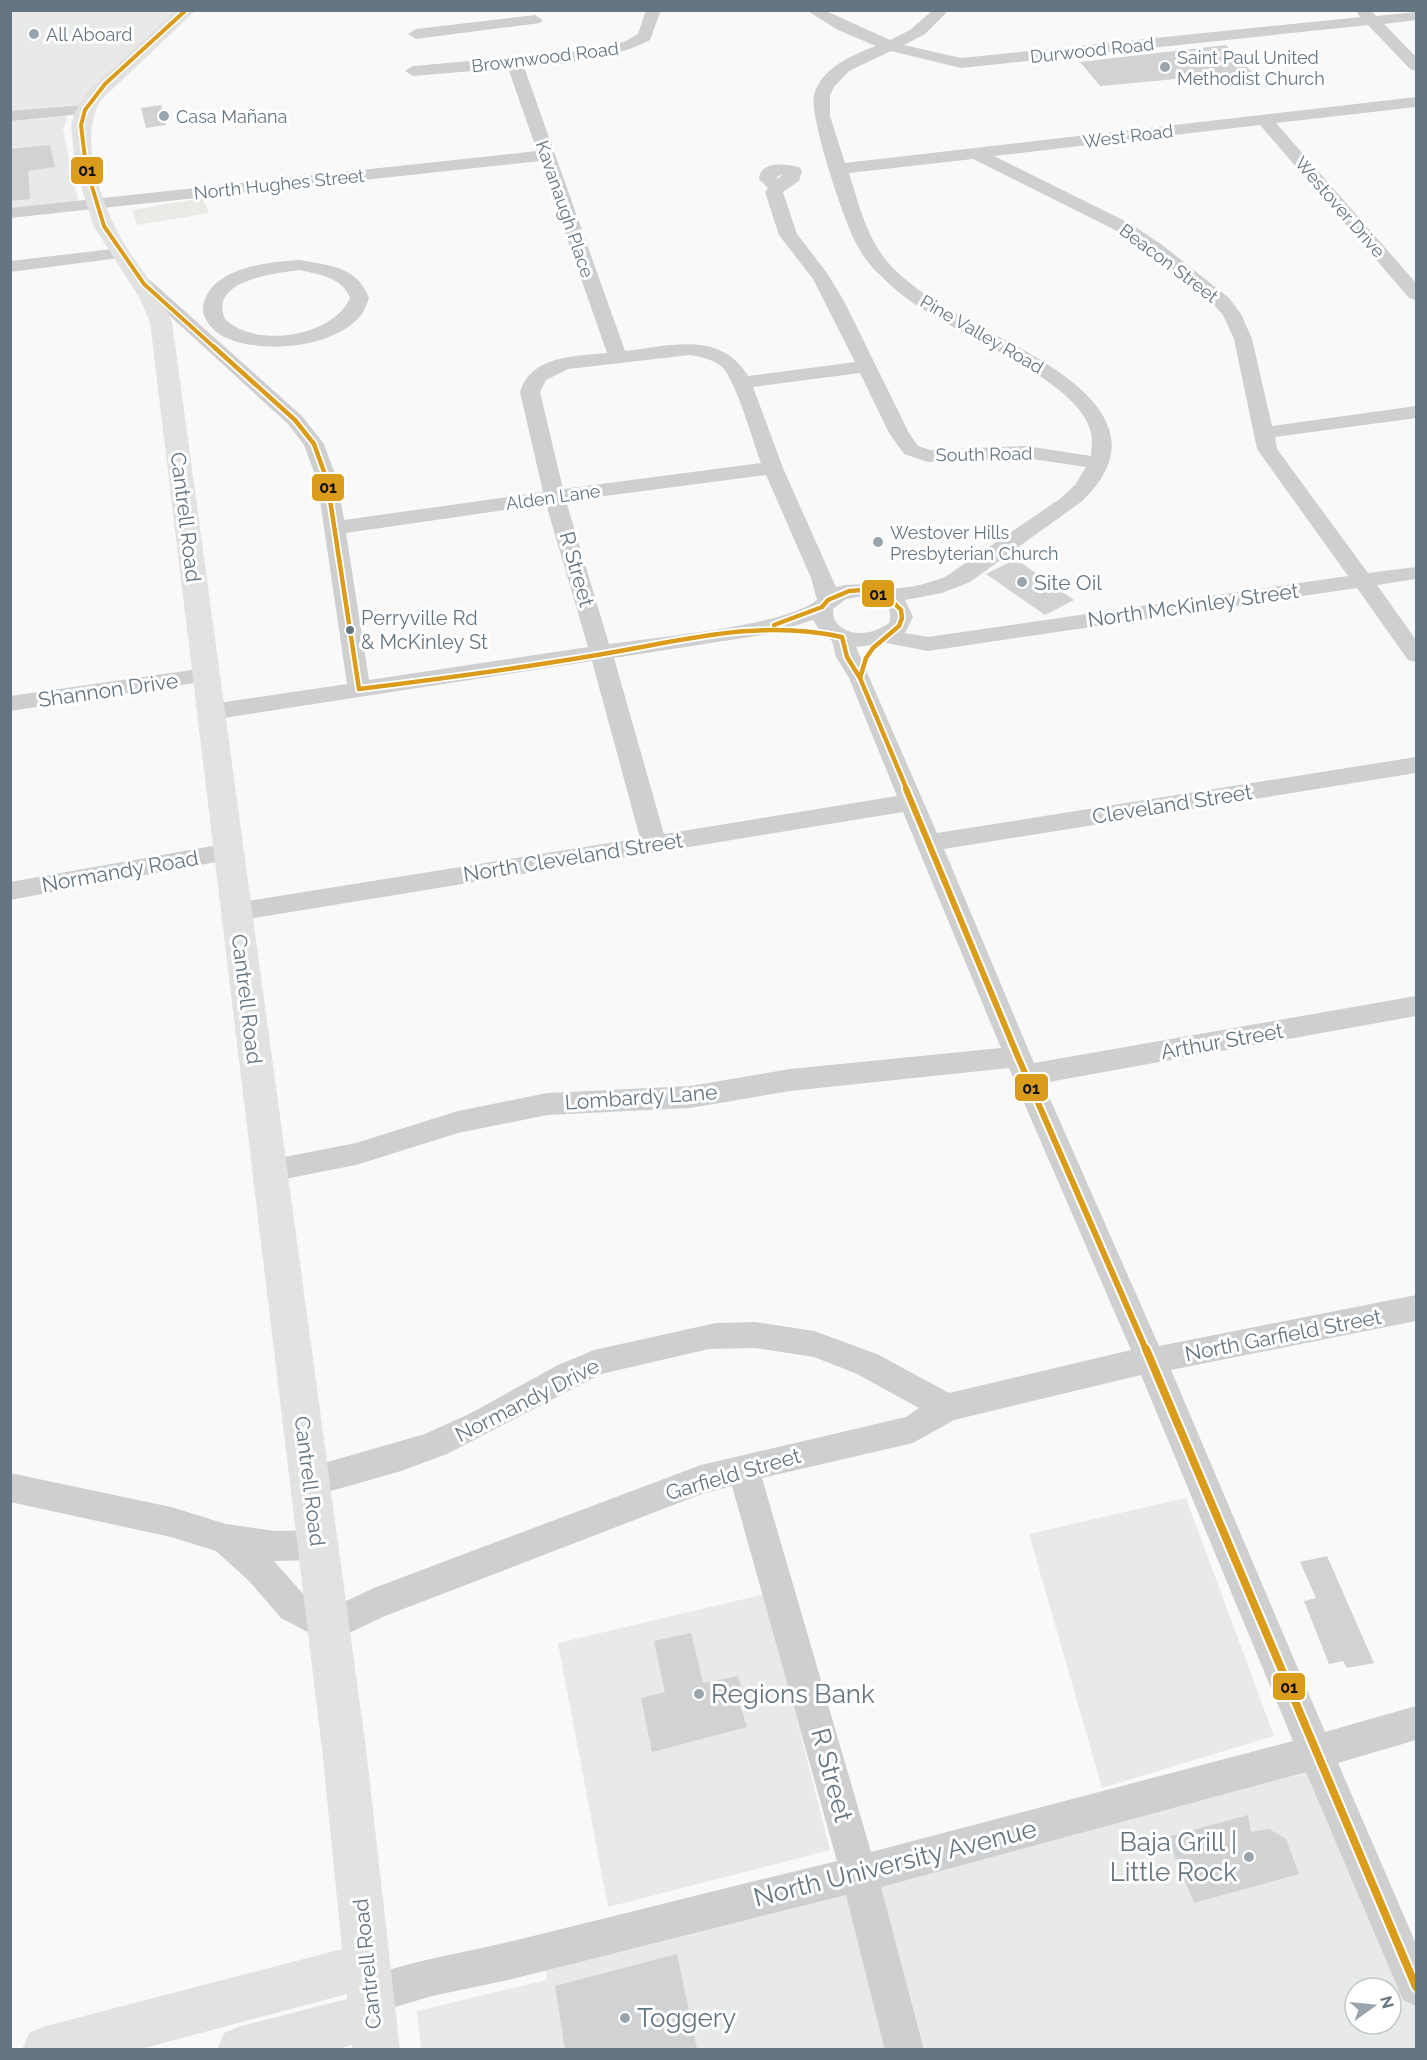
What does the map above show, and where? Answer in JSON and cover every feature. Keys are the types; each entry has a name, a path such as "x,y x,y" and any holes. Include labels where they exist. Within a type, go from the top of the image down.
{"main road":[{"path":"85,110 105,84 187,10"},
{"name":"Cantrell Road","path":"85,110 81,125 83,151 104,226 144,284 161,322 318,1545 372,2007"},
{"name":"North University Avenue","path":"46,2049 372,2007"},
{"name":"North University Avenue","path":"241,2049 372,2007"}],"street":[{"name":"Brownwood Road","path":"413,71 549,59 634,45 645,37 654,10"},
{"name":"Durwood Road","path":"813,10 890,45 938,60 975,62 1367,16 1416,16"},
{"name":"Pine Valley Road","path":"942,10 912,36 847,66 832,78 824,90 823,118 861,237 878,264 910,291 942,313 1050,374 1079,396 1090,408 1101,436 1102,450 1099,463 1084,488 1071,500 949,584"},
{"path":"416,34 533,15 549,59"},
{"path":"1367,16 1416,66"},
{"name":"Kavanaugh Place","path":"514,62 617,356"},
{"name":"West Road","path":"839,169 1416,102"},
{"path":"10,116 85,110"},
{"name":"Westover Drive","path":"1264,120 1416,294"},
{"name":"Beacon Street","path":"975,153 1123,227 1155,248 1222,302 1232,314 1243,339 1253,377 1262,433 1271,454 1416,655"},
{"name":"North Hughes Street","path":"10,213 547,155"},
{"name":"South Road","path":"777,187 774,192 788,235 821,277 899,433 909,448 921,454 947,456 1026,452 1099,463"},
{"path":"10,267 121,253"},
{"path":"300,265 339,273 352,282 359,292 359,304 346,322 319,335 293,340 266,341 235,334 224,328 212,312 214,300 222,289 237,279 278,267 300,265"},
{"path":"144,284 295,420 314,444 327,480 359,689"},
{"path":"185,321 212,312"},
{"path":"617,356 677,349 703,350 724,358 742,383 774,468 808,546 825,604 821,616 825,624 837,634 860,678 928,843 1416,1986"},
{"name":"R Street","path":"617,356 556,366 542,373 531,385 534,414 554,496 654,844"},
{"path":"742,383 866,366"},
{"path":"1262,433 1416,412"},
{"name":"Alden Lane","path":"333,528 554,496 774,468"},
{"path":"808,546 838,573 863,590"},
{"name":"North McKinley Street","path":"884,636 928,644 1416,573"},
{"path":"211,712 601,655 769,627 825,604 843,592 863,590 884,595 920,592 949,584"},
{"path":"860,678 866,658 884,636 899,626 902,615 928,603 949,584"},
{"path":"884,595 896,603 902,615 945,633 970,637"},
{"path":"769,627 837,634 857,640 884,636"},
{"name":"Shannon Drive","path":"10,704 206,675"},
{"name":"Cleveland Street","path":"928,843 1416,765"},
{"name":"North Cleveland Street","path":"236,912 911,802"},
{"name":"Normandy Road","path":"10,891 229,852"},
{"name":"Arthur Street","path":"1023,1066 1416,1006"},
{"name":"Lombardy Lane","path":"270,1171 356,1154 458,1122 547,1104 690,1097 802,1078 1023,1066"},
{"name":"North Garfield Street","path":"1150,1361 1416,1308"},
{"name":"Normandy Drive","path":"310,1482 391,1460 451,1438 590,1365 633,1351 720,1335 758,1335 830,1348 881,1369 946,1408"},
{"name":"Garfield Street","path":"328,1627 374,1604 701,1480 743,1468 913,1429 946,1408 1118,1365 1150,1361"},
{"name":"R Street","path":"743,1468 831,1771 905,2049"},
{"path":"10,1487 171,1522 225,1539 276,1546 318,1545"},
{"path":"225,1539 261,1570 293,1607 328,1627"},
{"name":"North University Avenue","path":"372,2007 432,1977 508,1961 858,1874 1316,1753 1416,1723"}],"shaded area":[{"path":"11,11 187,11 85,110 11,116"},
{"path":"66,114 67,120 63,129 78,201 11,208 10,120"},
{"path":"203,198 209,213 137,225 132,210"},
{"path":"1186,1498 1274,1736 1102,1788 1029,1534"},
{"path":"765,1594 830,1850 608,1907 558,1643"},
{"path":"1316,1753 1416,1987 1416,2049 421,2050 417,2011 547,1980 543,1952"}],"building":[{"name":"Saint Paul United Methodist Church","path":"1226,45 1252,72 1100,86 1080,62"},
{"name":"Casa Mañana","path":"161,105 166,125 146,128 141,108"},
{"path":"50,145 55,167 28,171 30,199 10,201 10,149"},
{"name":"Site Oil","path":"1016,559 1074,600 1045,615 986,574"},
{"path":"1327,1556 1374,1663 1347,1668 1343,1661 1329,1664 1304,1601 1316,1598 1300,1562"},
{"name":"Regions Bank","path":"691,1633 703,1683 738,1676 742,1691 737,1695 747,1727 652,1752 641,1698 665,1692 654,1641"},
{"name":"Baja Grill | Little Rock","path":"1248,1815 1251,1832 1269,1829 1286,1839 1299,1874 1194,1903 1167,1837"},
{"name":"Toggery","path":"677,1954 697,2049 565,2049 555,1986"}],"transit line":[{"name":"01","path":"186,10 105,84 85,110 81,125 86,167 104,226 144,284 295,420 314,444 327,480 359,689"},
{"name":"01","path":"774,625 822,607 828,600 849,591 863,590 887,596 901,610 902,618 899,626 873,648 866,658 860,678"},
{"name":"01","path":"359,689 573,659 722,632 783,628 842,637 847,657 860,678 1018,1057 1164,1391 1416,1987"}],"place":[{"name":"All Aboard","path":"34,34"},
{"name":"Saint Paul United Methodist Church","path":"1165,67"},
{"name":"Casa Mañana","path":"164,116"},
{"name":"Westover Hills Presbyterian Church","path":"878,542"},
{"name":"Site Oil","path":"1022,582"},
{"name":"Perryville Rd & McKinley St","path":"350,630"},
{"name":"Regions Bank","path":"699,1694"},
{"name":"Baja Grill | Little Rock","path":"1249,1857"},
{"name":"Toggery","path":"625,2018"}]}
